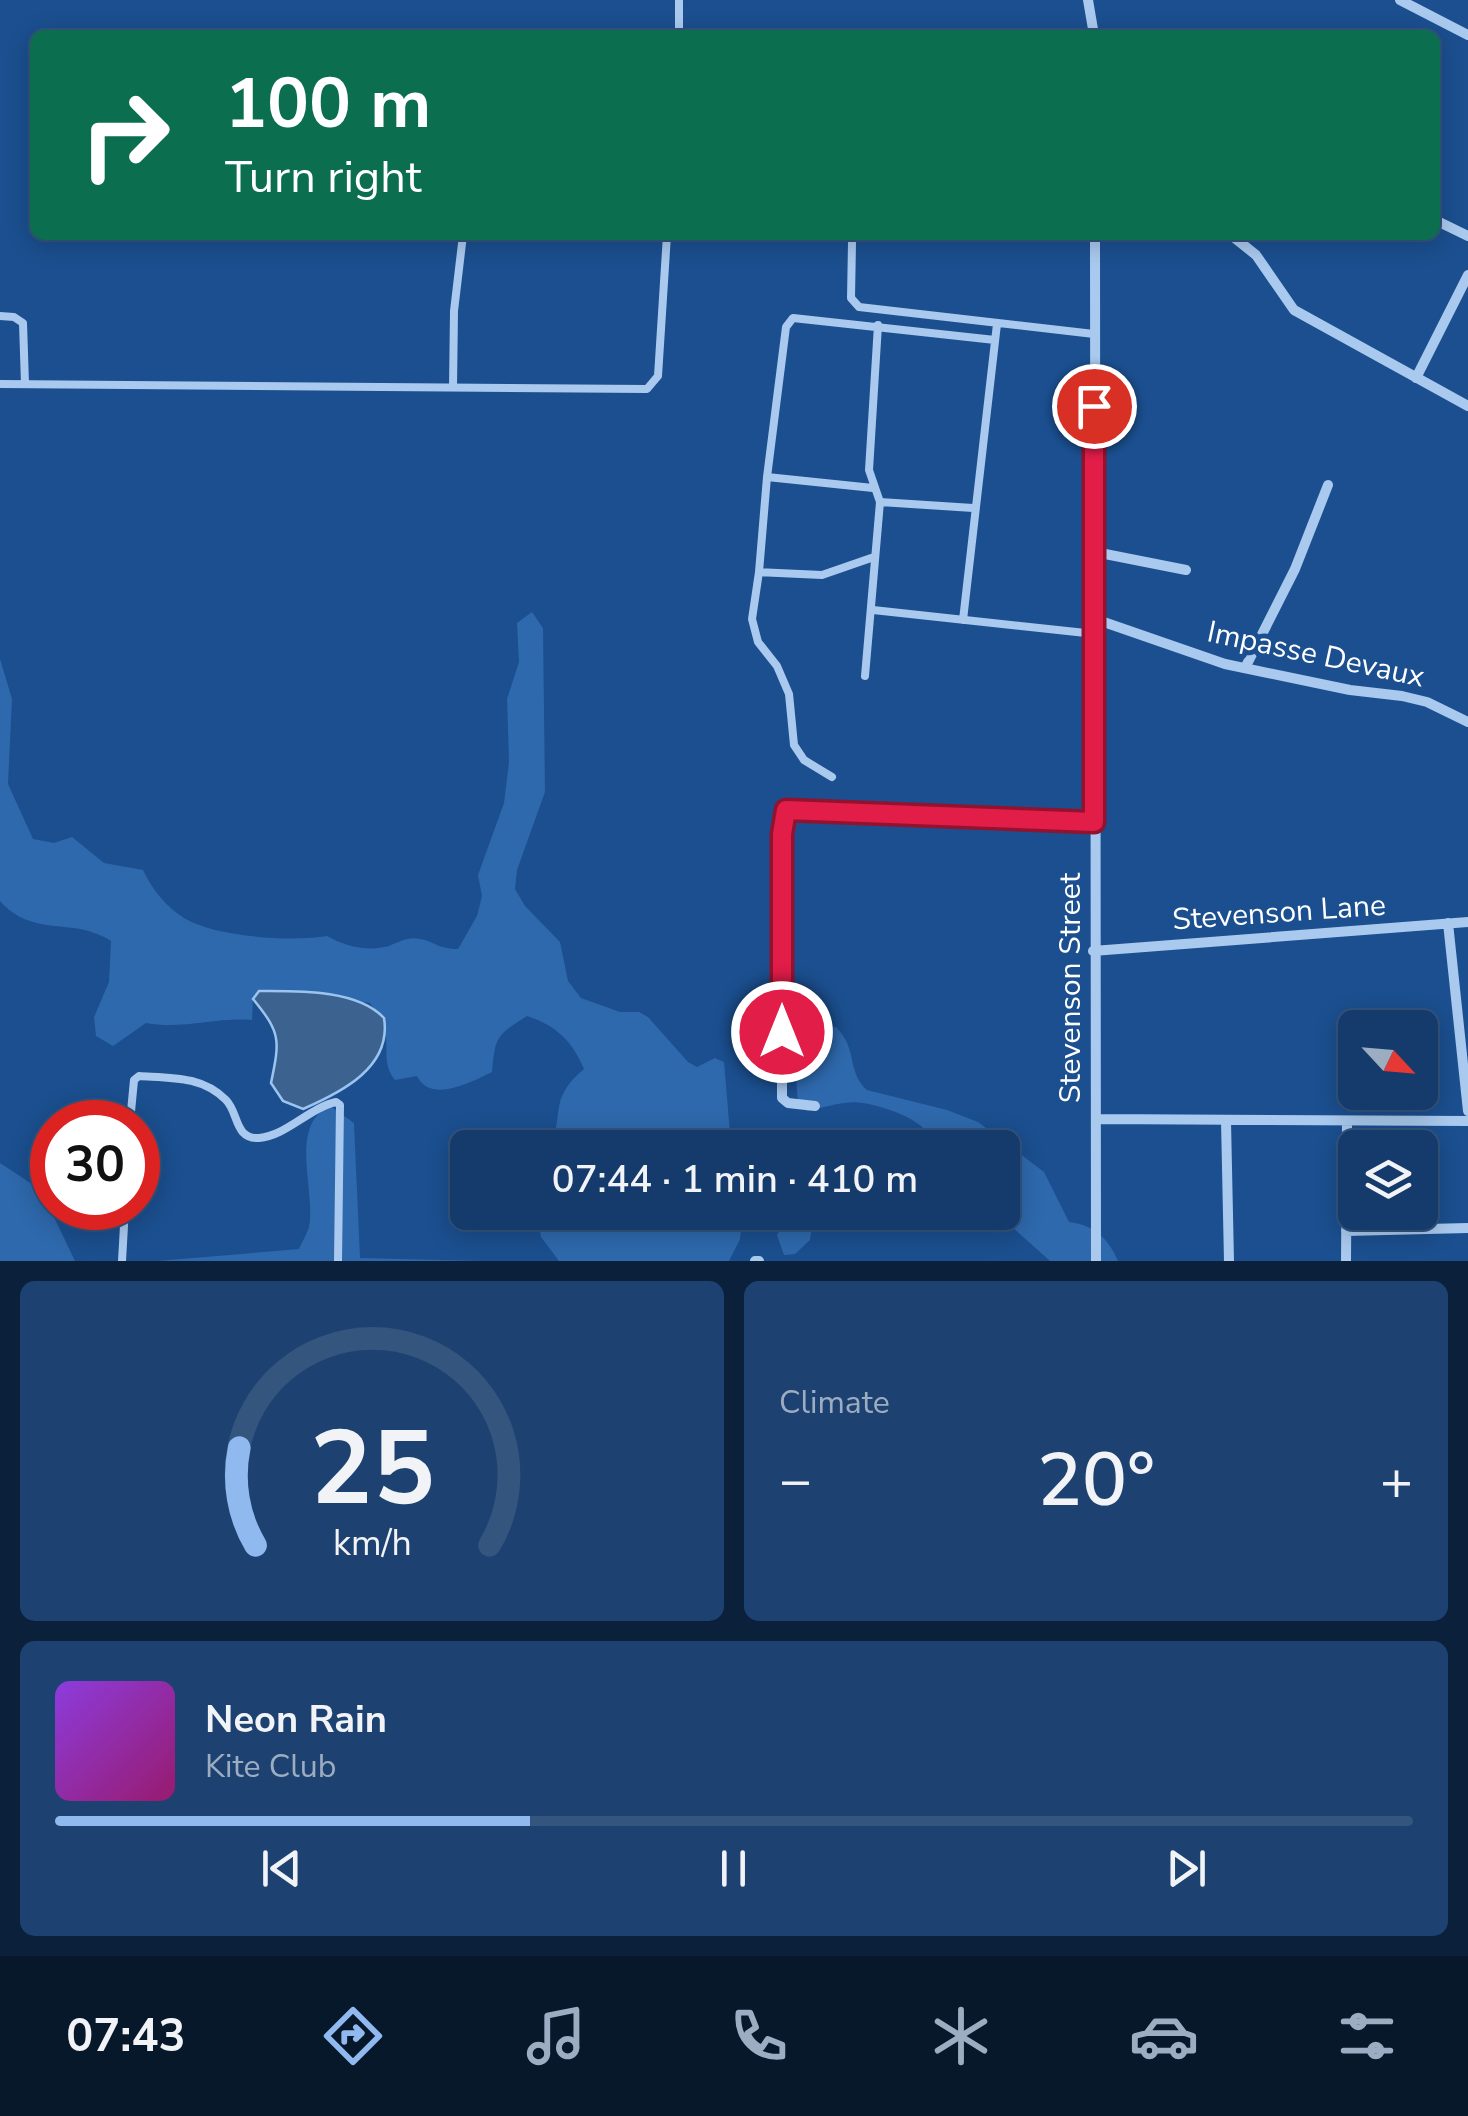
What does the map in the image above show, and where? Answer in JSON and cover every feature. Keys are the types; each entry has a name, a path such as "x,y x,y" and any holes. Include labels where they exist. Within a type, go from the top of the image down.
{"street":[{"path":"1088,0 1093,30"},
{"path":"1400,0 1468,35"},
{"path":"1440,222 1468,236"},
{"name":"Stevenson Street","path":"1095,240 1096,1261"},
{"path":"1238,240 1256,255 1294,310 1468,406"},
{"path":"1416,378 1468,275"},
{"path":"1245,668 1295,568 1328,485"},
{"path":"1095,552 1186,570"},
{"name":"Impasse Devaux","path":"1095,618 1189,653 1245,668 1415,699 1468,722"},
{"path":"815,1106 788,1103 782,1098 782,834 786,810 1094,822"},
{"name":"Stevenson Lane","path":"1093,951 1468,922"},
{"path":"1448,923 1468,1111"},
{"path":"1096,1119 1468,1121"},
{"path":"1226,1120 1230,1261"},
{"path":"1348,1122 1348,1130"},
{"path":"1438,1228 1468,1228"},
{"path":"1346,1230 1346,1261"}],"lane":[{"path":"679,30 680,0"},
{"path":"453,388 454,311 462,240"},
{"path":"0,384 646,389 658,376 667,240"},
{"path":"852,243 851,298 859,308 1094,334"},
{"path":"0,316 14,317 23,323 25,384"},
{"path":"832,777 804,760 794,746 789,694 777,666 758,642 752,619 786,328 793,318 996,340"},
{"path":"962,620 997,324"},
{"path":"866,676 880,502 869,470 878,326"},
{"path":"766,477 873,488"},
{"path":"880,502 973,508"},
{"path":"759,572 822,575 874,557"},
{"path":"873,610 1095,634"},
{"path":"132,1100 134,1080 139,1076 190,1078 212,1088 230,1104 239,1128 248,1137 262,1138 336,1102 340,1105 338,1261"},
{"path":"122,1261 124,1230"}],"shaded area":[{"path":"532,612 543,628 545,792 517,870 515,889 525,906 560,942 568,981 581,998 648,1017 697,1067 715,1058 724,1062 730,1130 555,1130 561,1098 584,1069 562,1036 527,1016 499,1038 492,1072 441,1090 423,1084 417,1076 395,1080 388,1066 383,1025 370,1003 289,991 259,991 253,999 252,1020 146,1023 113,1046 96,1036 94,1017 109,982 111,941 82,930 26,920 0,901 0,659 12,699 8,784 33,839 54,843 72,837 104,863 143,870 171,909 214,930 275,938 327,936 365,948 381,948 416,938 458,949 477,916 482,896 478,875 504,803 509,762 507,699 519,662 517,623"},
{"path":"259,991 326,994 358,1002 384,1018 380,1050 361,1076 333,1094 303,1109 283,1101 271,1083 276,1038 269,1020 253,999"},
{"path":"836,1027 848,1044 857,1076 867,1090 947,1110 989,1130 925,1130 895,1112 863,1103 807,1111 798,1104 797,1053 808,1036"},
{"path":"330,1106 354,1123 360,1258 479,1261 157,1261 299,1249 309,1227 306,1160 310,1128 317,1115"},
{"path":"1020,1154 1044,1172 1069,1222 1099,1234 1118,1261 1050,1261 1016,1230 1020,1230"},
{"path":"0,1163 30,1183 30,1230 60,1230 75,1261 0,1261"},
{"path":"540,1230 741,1230 729,1261 559,1261"},
{"path":"780,1230 811,1230 810,1240 795,1254 784,1255 777,1235"}],"route":[{"path":"782,1032 782,834 786,810 1094,822 1094,406"}]}
